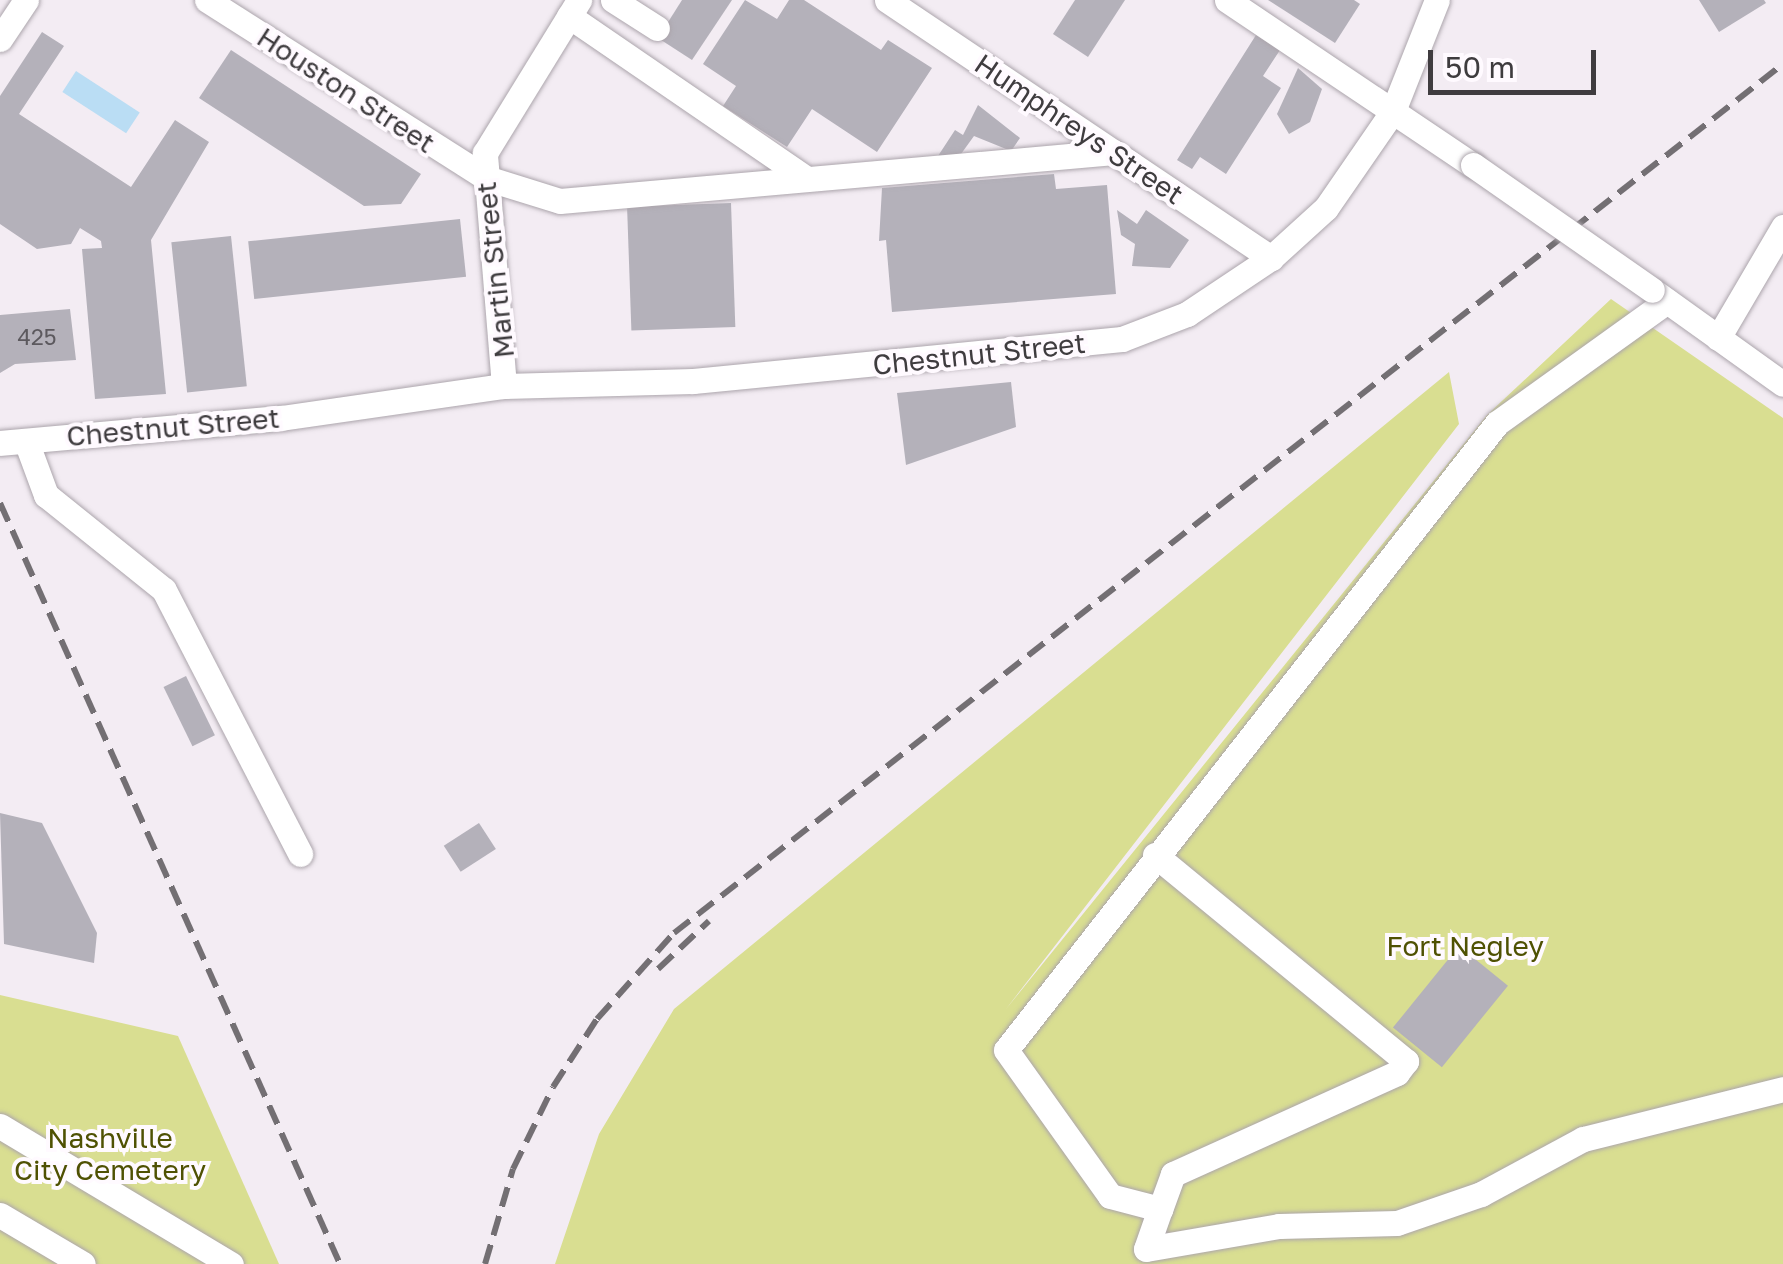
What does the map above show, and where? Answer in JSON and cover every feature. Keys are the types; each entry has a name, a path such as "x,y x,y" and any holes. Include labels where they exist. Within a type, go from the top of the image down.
{"street":[{"path":"0,40 26,0"},
{"name":"Houston Street","path":"206,0 486,178 560,202 1114,152"},
{"path":"614,0 657,28"},
{"name":"Humphreys Street","path":"887,0 1271,258"},
{"path":"1226,0 1473,165 1783,384"},
{"name":"Chestnut Street","path":"13,442 504,386 693,382 1083,345 1187,314 1271,258 1326,208 1393,110 1436,0"},
{"path":"574,8 808,178"},
{"name":"Martin Street","path":"504,386 486,178 489,141 574,8"},
{"path":"1718,338 1783,227"},
{"path":"1160,1209 1110,1196 1006,1050 1497,423 1659,296"},
{"path":"13,442 46,495 164,590 300,854"},
{"path":"1155,855 1406,1061 1397,1073 1173,1174 1146,1249 1280,1226 1397,1223 1481,1194 1584,1139 1783,1088"},
{"path":"0,1126 231,1264"},
{"path":"0,1214 83,1264"}],"green space":[{"name":"Fort Negley","path":"1611,299 1783,418 1783,1264 555,1264 599,1134 674,1009 1449,372 1459,424 1006,1009 1487,415"},
{"name":"Nashville City Cemetery","path":"0,995 178,1036 279,1264 0,1264"}],"water":[{"path":"76,71 140,112 126,133 62,92"}],"building":[{"path":"682,0 732,0 692,60 658,38"},
{"path":"745,0 777,19 789,0 804,0 881,50 888,40 932,68 877,152 812,109 787,147 723,106 736,86 703,64"},
{"path":"1075,0 1125,0 1088,57 1053,34"},
{"path":"1268,0 1354,0 1360,4 1335,43"},
{"path":"1699,0 1764,0 1766,3 1719,32"},
{"path":"42,32 64,46 19,114 131,187 175,120 209,142 151,240 166,394 95,399 82,249 102,248 101,241 80,228 71,244 37,249 0,224 0,96"},
{"path":"1256,35 1280,50 1263,76 1281,88 1226,174 1200,157 1192,169 1177,160"},
{"path":"231,50 421,174 401,204 364,206 199,98"},
{"path":"1298,68 1322,89 1310,122 1289,134 1277,114"},
{"path":"978,105 1020,138 1011,151 974,136 961,154 938,156 955,130 963,135"},
{"path":"1054,174 1056,189 1107,185 1116,294 892,312 886,240 879,241 882,188"},
{"path":"731,203 735,327 631,331 627,207"},
{"path":"1117,210 1137,224 1146,210 1189,240 1170,268 1132,266 1135,244 1121,235"},
{"path":"460,219 466,277 254,299 248,241"},
{"path":"231,236 247,386 187,392 171,242"},
{"path":"70,309 76,360 15,364 0,373 0,315"},
{"path":"1011,382 1016,427 906,465 897,393"},
{"path":"186,676 215,735 192,746 164,687"},
{"path":"0,813 42,823 97,933 94,963 4,944"},
{"path":"479,823 496,849 461,872 444,846"},
{"path":"1459,946 1508,986 1442,1067 1393,1028"}],"railway":[{"path":"485,1264 513,1169 553,1087 597,1019 674,933 1783,64"},
{"path":"0,503 340,1264"},
{"path":"658,969 709,921"}]}
